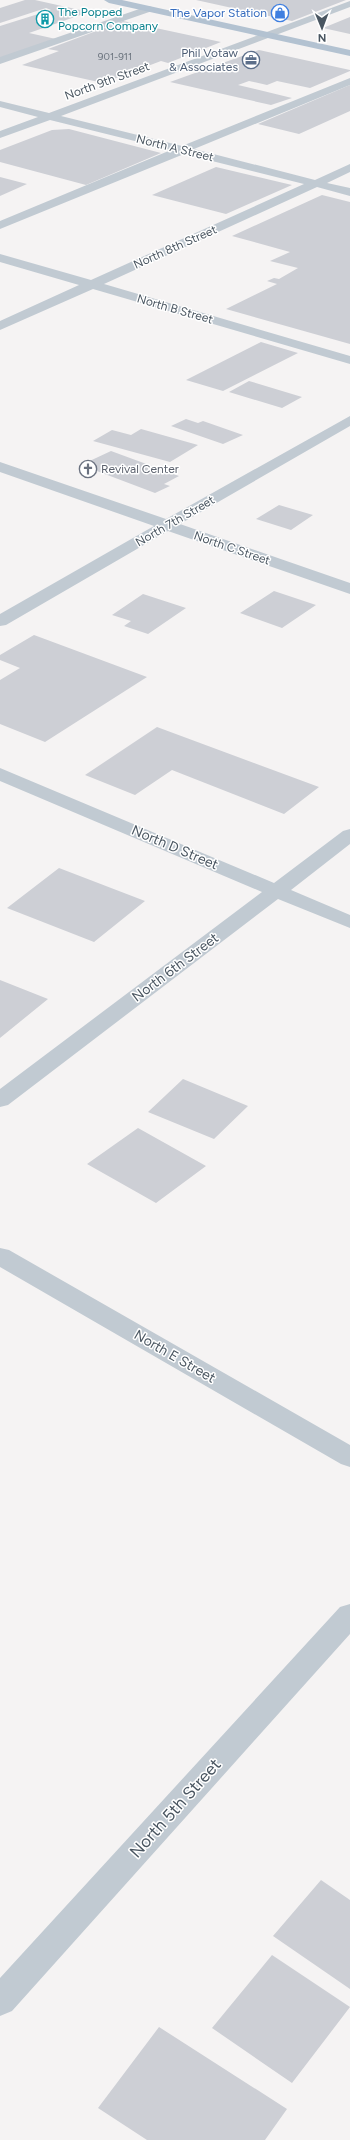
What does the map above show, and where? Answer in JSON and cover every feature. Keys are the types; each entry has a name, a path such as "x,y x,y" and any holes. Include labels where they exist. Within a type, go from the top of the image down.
{"main road":[{"path":"109,0 350,53"}],"street":[{"name":"North 9th Street","path":"0,135 350,4"},
{"path":"0,61 148,9"},
{"path":"0,225 350,81"},
{"name":"North A Street","path":"0,104 350,192"},
{"name":"North 8th Street","path":"0,326 349,169"},
{"name":"North B Street","path":"0,258 350,360"},
{"name":"North 7th Street","path":"0,621 350,420"},
{"name":"North C Street","path":"0,467 350,589"},
{"name":"North D Street","path":"0,774 350,922"},
{"name":"North 6th Street","path":"0,1100 350,835"},
{"name":"North E Street","path":"0,1256 350,1456"},
{"name":"North 5th Street","path":"0,2000 350,1615"}],"building":[{"path":"25,0 35,0 89,12 29,33 56,39 0,59 0,26 51,10 46,8 0,23 0,8"},
{"path":"196,0 346,0 292,21"},
{"path":"350,17 350,34 323,28"},
{"path":"123,21 221,42 168,63 161,61 103,83 22,65 59,51 48,49"},
{"path":"259,50 350,71 310,88 277,81 267,85 249,81 238,85 292,98 271,105 170,82"},
{"path":"350,85 350,111 299,134 258,124"},
{"path":"69,129 161,153 86,185 0,162 0,150 52,130"},
{"path":"216,167 292,185 226,214 152,195"},
{"path":"0,177 27,184 0,196"},
{"path":"322,195 350,202 350,344 226,309 277,284 267,281 274,278 279,279 298,268 270,261 290,252 232,236"},
{"path":"261,342 298,353 223,391 186,380"},
{"path":"249,381 302,397 282,408 229,392"},
{"path":"186,419 198,423 203,421 243,435 223,444 171,426"},
{"path":"141,429 198,445 170,462 93,441 112,430 131,435"},
{"path":"111,451 179,476 164,484 170,486 155,493 81,465"},
{"path":"279,505 313,515 291,530 256,519"},
{"path":"274,591 316,605 282,628 240,613"},
{"path":"143,594 186,608 148,634 124,626 131,621 112,615"},
{"path":"34,635 147,677 45,742 0,724 0,680 20,668 0,660 0,655"},
{"path":"157,727 319,787 284,814 172,770 135,795 85,775"},
{"path":"59,868 145,901 94,942 7,908"},
{"path":"0,980 48,999 0,1038"},
{"path":"183,1079 248,1106 214,1139 148,1112"},
{"path":"138,1128 206,1166 156,1203 87,1164"},
{"path":"321,1880 350,1900 350,1989 273,1936"},
{"path":"272,1955 350,2007 292,2083 212,2028"},
{"path":"159,2027 287,2109 265,2140 147,2140 98,2108"}],"place":[{"name":"The Vapor Station","path":"280,13"},
{"name":"The Popped Popcorn Company","path":"45,19"},
{"name":"Phil Votaw & Associates","path":"251,60"},
{"name":"Revival Center","path":"88,469"}]}
